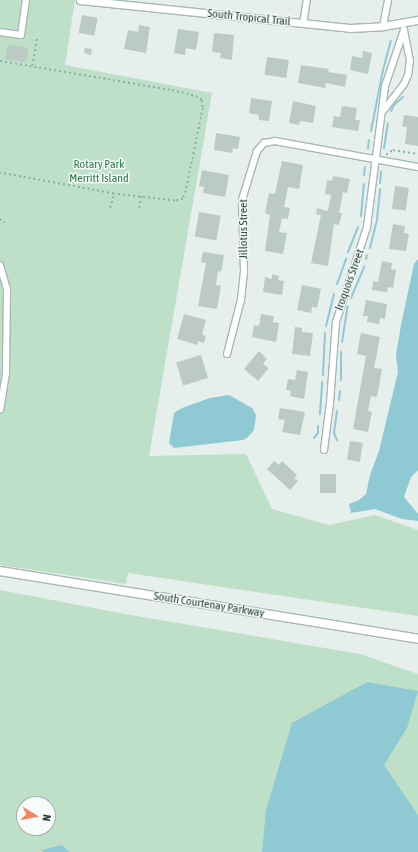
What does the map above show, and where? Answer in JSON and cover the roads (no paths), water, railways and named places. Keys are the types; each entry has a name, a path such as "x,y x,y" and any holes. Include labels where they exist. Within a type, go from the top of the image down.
{"main road":[{"name":"South Courtenay Parkway","path":"0,570 418,639"}],"street":[{"path":"0,32 21,35 26,0"},
{"name":"South Tropical Trail","path":"80,0 139,3 303,24 350,28 403,26 418,20"},
{"path":"303,24 307,0"},
{"path":"383,26 388,0"},
{"name":"Iroquois Street","path":"324,450 330,403 336,322 339,309 366,233 375,158 383,112 385,86 403,26"},
{"name":"Iroquois Street","path":"383,112 404,84 408,75 410,61 403,26"},
{"name":"Jillotus Street","path":"227,354 241,300 244,272 242,200 257,151 264,143 275,141 418,167"},
{"path":"0,265 7,289 7,297 6,373 0,410"}],"water":[{"path":"418,259 418,470 411,477 404,497 418,514 418,521 402,519 375,509 351,513 349,504 359,500 366,494 370,475 379,451 398,372 396,355 401,325 414,264"},
{"path":"229,395 252,408 256,415 254,430 248,437 243,440 174,448 169,443 174,413 182,408 210,398"},
{"path":"367,682 418,691 407,728 384,765 418,815 418,852 262,852 266,810 292,723"},
{"path":"62,845 69,852 43,852 42,850"}],"waterway":[{"path":"371,131 383,70 391,41"},
{"path":"391,111 394,105 403,97"},
{"path":"384,148 388,123"},
{"path":"368,148 369,140"},
{"path":"364,175 365,167"},
{"path":"380,183 381,172"},
{"path":"361,216 364,184"},
{"path":"370,248 377,219 380,189"},
{"path":"348,252 358,227"},
{"path":"366,259 367,255"},
{"path":"337,284 346,259"},
{"path":"351,298 364,267"},
{"path":"326,326 334,294"},
{"path":"342,342 348,306"},
{"path":"323,375 325,333"},
{"path":"341,352 341,380"},
{"path":"320,414 322,382"},
{"path":"339,400 340,391"},
{"path":"337,411 334,433 337,440"},
{"path":"314,438 318,433 318,426"}],"park label":[{"name":"Rotary Park Merritt Island","path":"99,172"}]}
